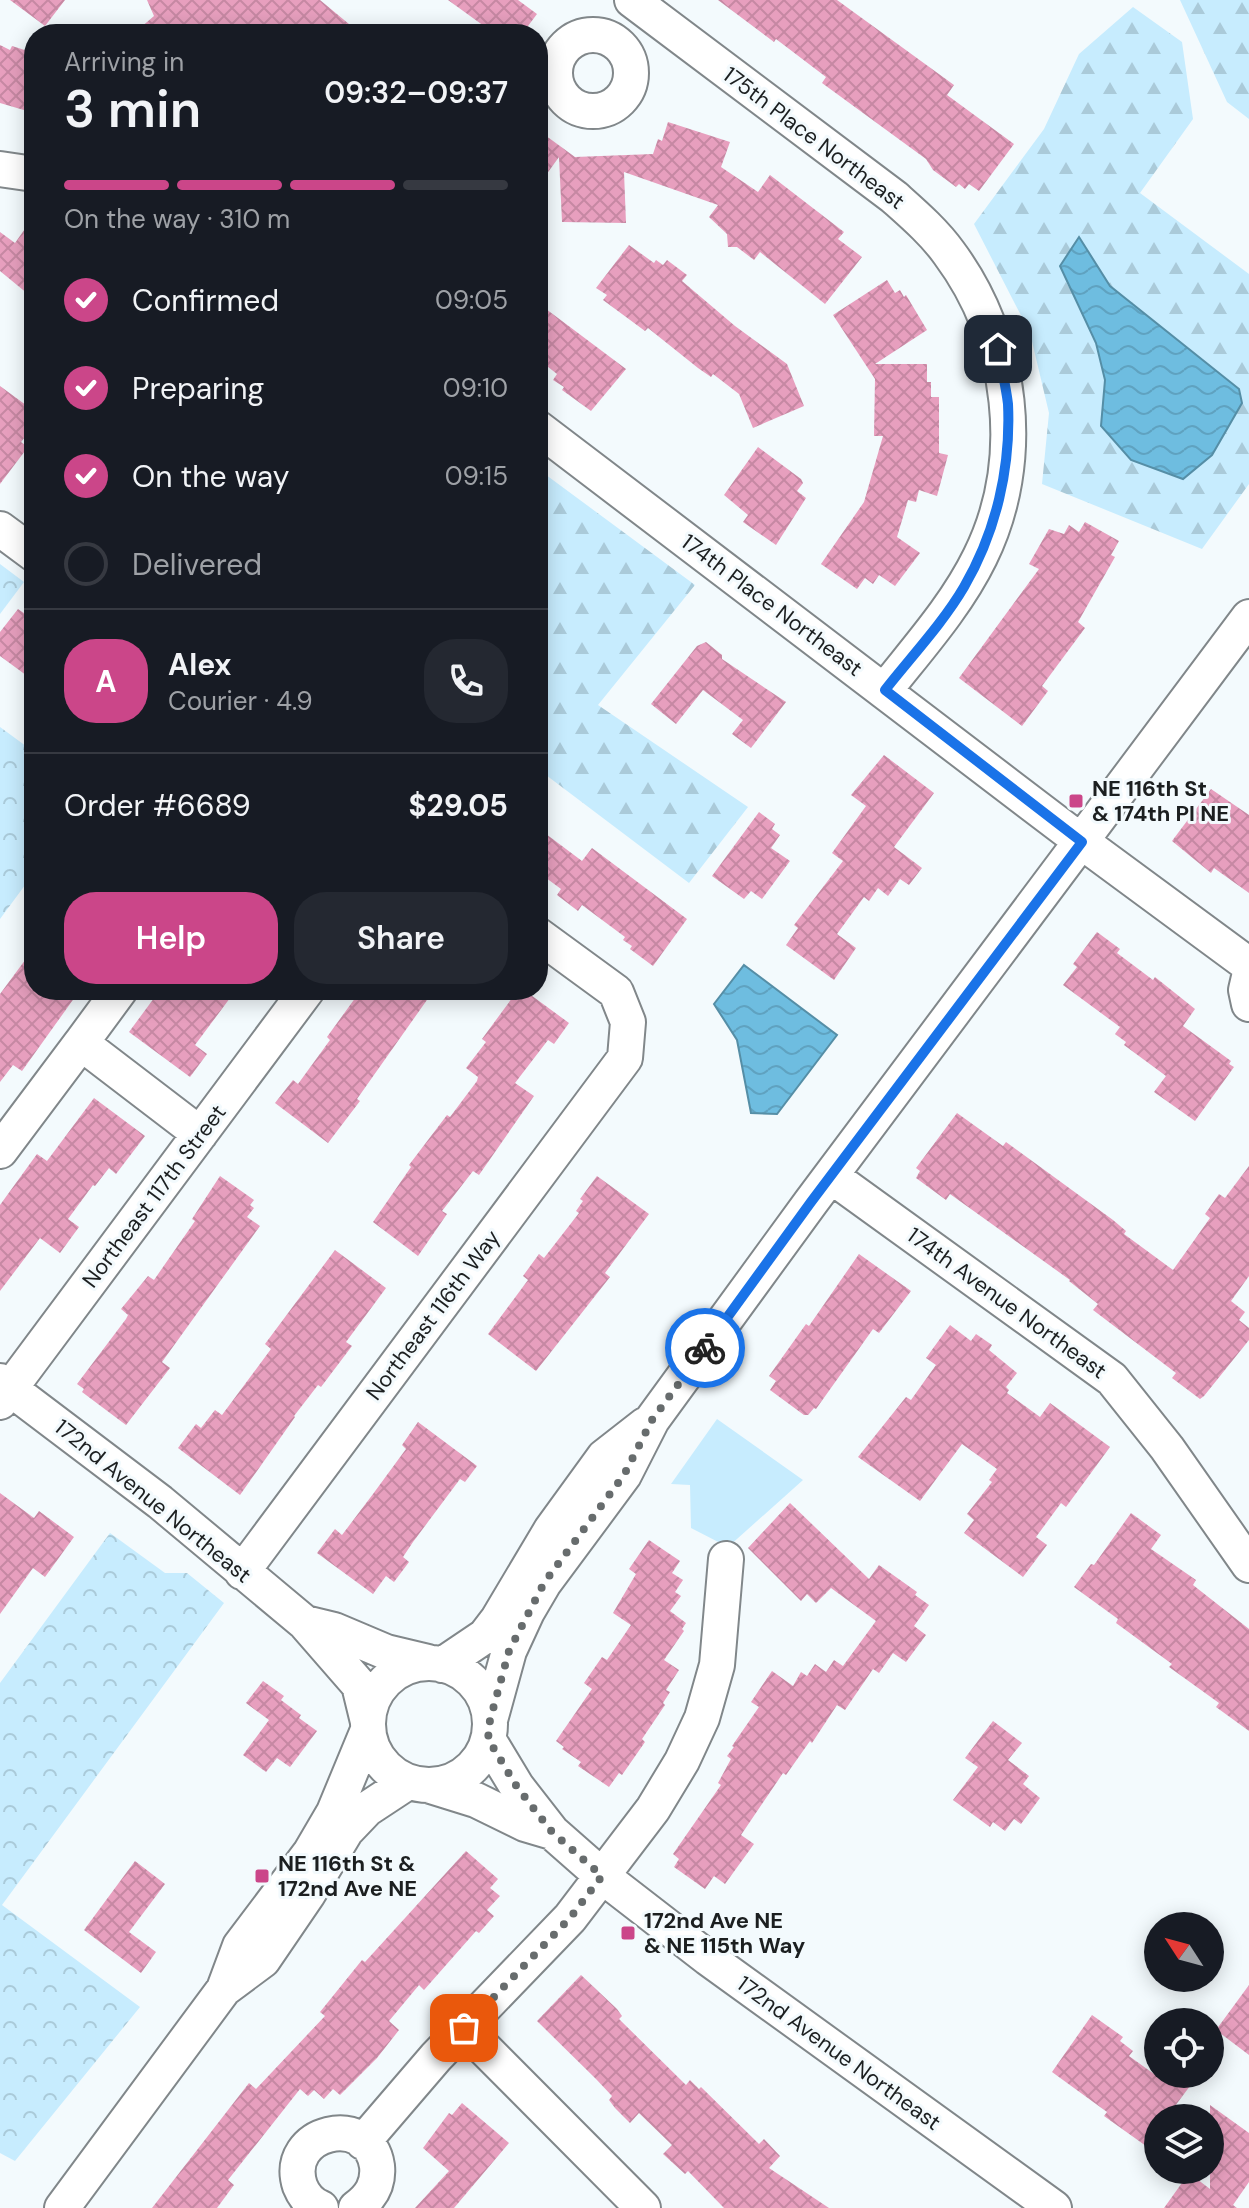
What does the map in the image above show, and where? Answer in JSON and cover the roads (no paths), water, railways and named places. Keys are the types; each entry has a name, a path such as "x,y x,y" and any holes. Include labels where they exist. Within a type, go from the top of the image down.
{"street":[{"path":"618,45 639,5"},
{"name":"175th Place Northeast","path":"639,5 894,197 925,225 949,252 977,296 998,349 1008,403 1007,466 986,542 962,590 885,690"},
{"path":"0,169 24,173"},
{"name":"174th Place Northeast","path":"548,436 1082,842 1249,965"},
{"path":"0,529 24,547"},
{"path":"224,1989 263,1960 346,1831 367,1809 420,1784 451,1782 468,1772 481,1757 509,1651 527,1612 544,1583 624,1475 652,1420 1249,617"},
{"name":"Northeast 116th Way","path":"242,1572 625,1058 628,1022 616,992 548,942"},
{"path":"1249,977 1246,990 1249,1004"},
{"path":"0,1151 113,1000"},
{"name":"Northeast 117th Street","path":"3,1390 300,1000"},
{"path":"81,1043 200,1134"},
{"name":"174th Avenue Northeast","path":"831,1176 1112,1379 1167,1448 1249,1565"},
{"name":"172nd Avenue Northeast","path":"3,1390 160,1502 305,1623 359,1685 368,1726"},
{"path":"62,2208 224,1989 240,1946 310,1853 334,1812 368,1726 372,1703 382,1686 405,1669 437,1664 485,1636 551,1530 604,1457 652,1420"},
{"path":"363,2142 404,2091 570,1918 653,1809 682,1761 702,1718 717,1665 726,1559"},
{"name":"172nd Avenue Northeast","path":"305,1623 334,1630 386,1652 437,1664"},
{"path":"437,1664 457,1670 469,1679 487,1705 489,1729"},
{"path":"368,1726 374,1752 388,1770 420,1784"},
{"name":"172nd Avenue Northeast","path":"489,1729 517,1787 552,1832 602,1876 708,1958 1054,2208"},
{"name":"172nd Avenue Northeast","path":"420,1784 476,1800 525,1824 552,1832"},
{"path":"464,2028 643,2208"},
{"path":"321,2208 310,2202 302,2191 298,2167 304,2151 313,2141 339,2133 363,2142 377,2164 373,2192 356,2208"}],"water":[{"path":"1079,237 1110,286 1239,389 1242,403 1212,455 1183,479 1131,460 1101,426 1105,380 1096,343 1060,266"},
{"path":"744,965 837,1035 777,1114 751,1113 737,1040 714,1004"}],"place":[{"name":"NE 116th St & 174th Pl NE","path":"1076,801"},
{"name":"NE 116th St & 172nd Ave NE","path":"262,1876"},
{"name":"172nd Ave NE & NE 115th Way","path":"628,1933"}]}
